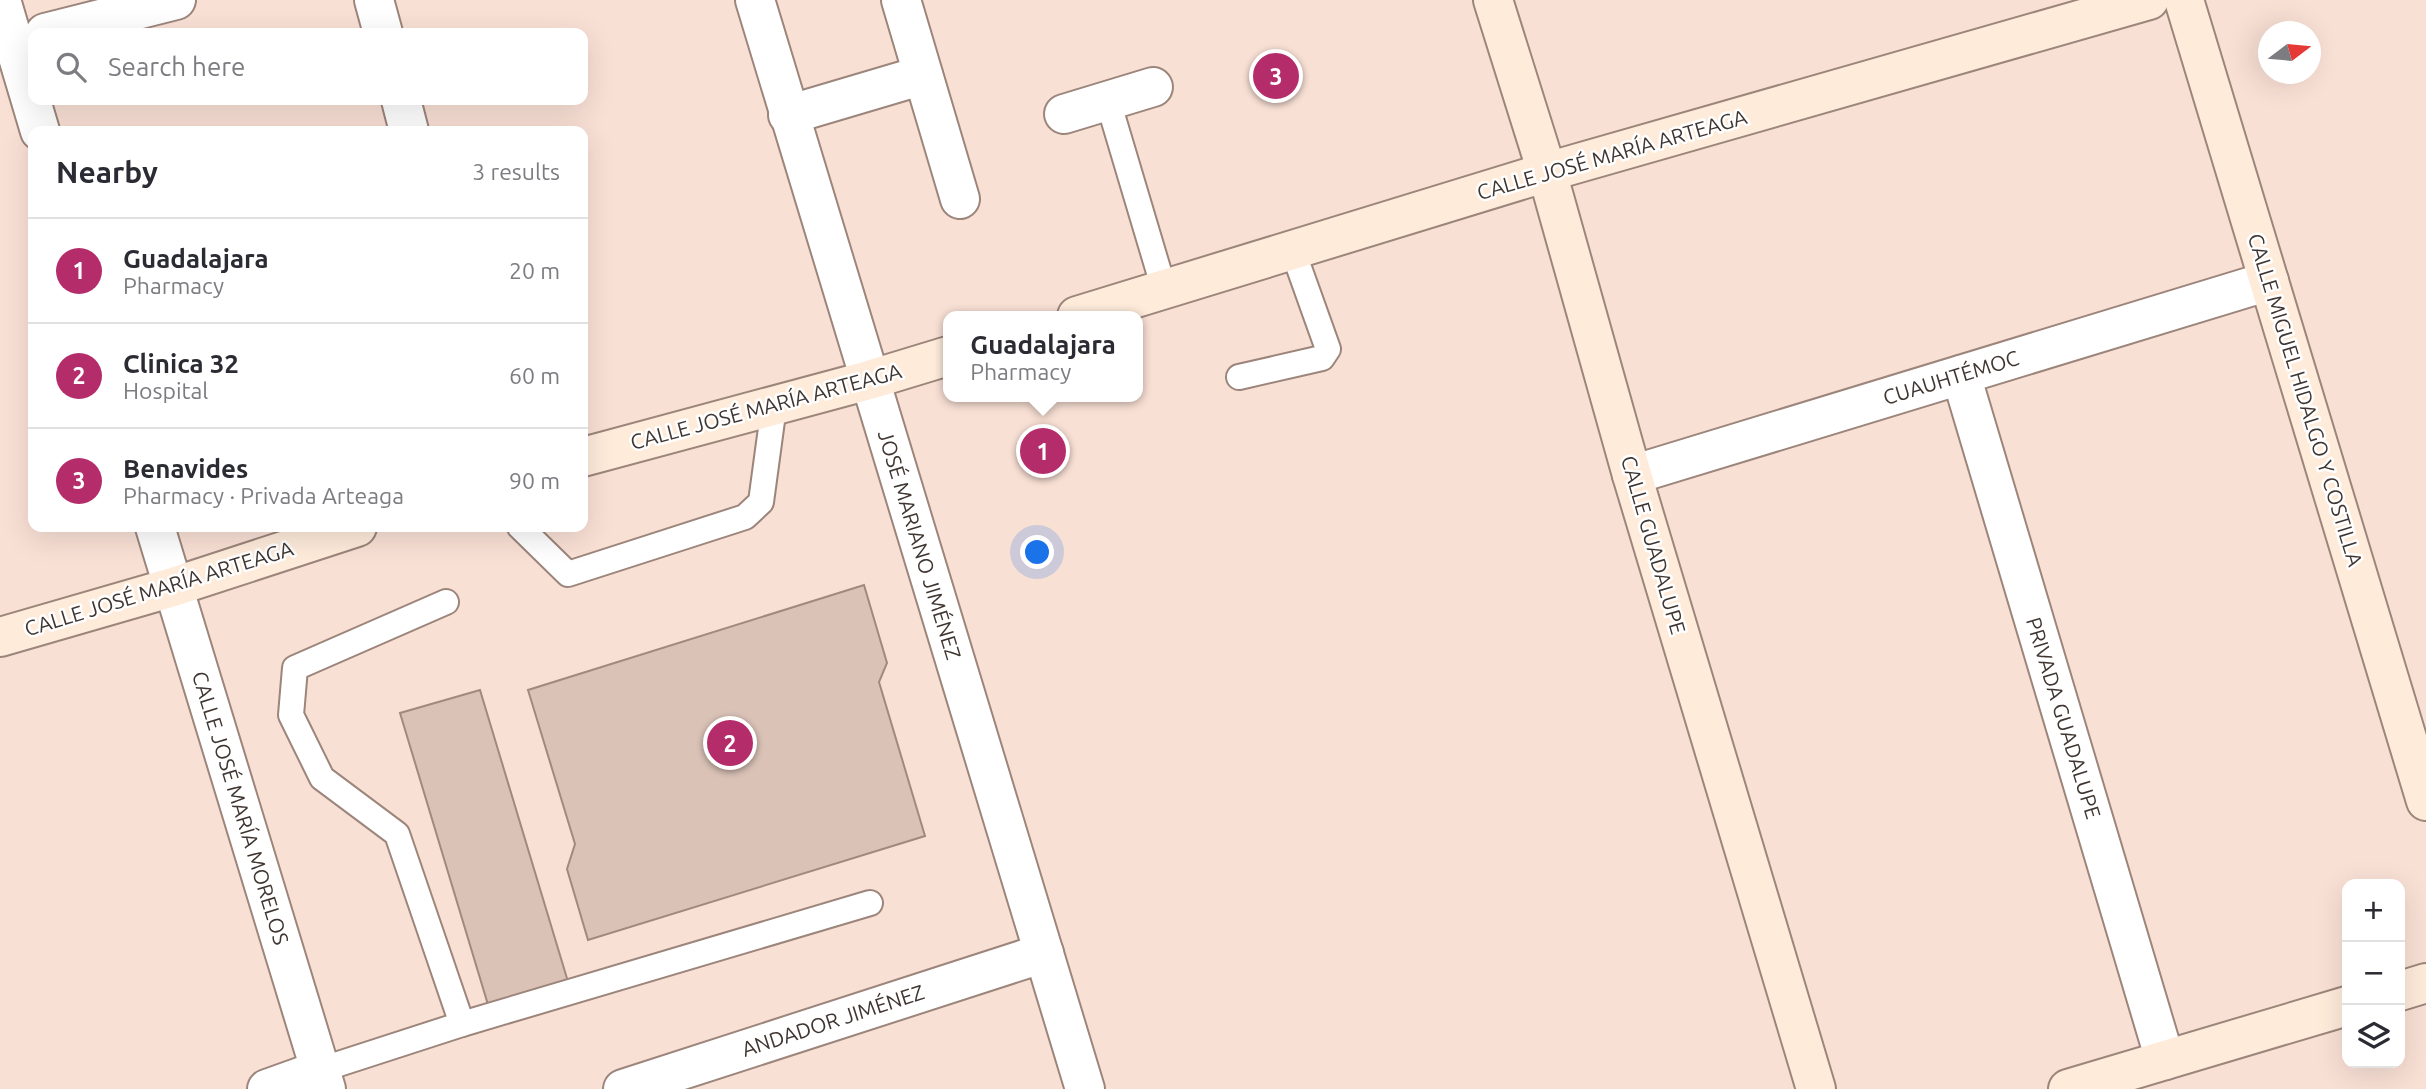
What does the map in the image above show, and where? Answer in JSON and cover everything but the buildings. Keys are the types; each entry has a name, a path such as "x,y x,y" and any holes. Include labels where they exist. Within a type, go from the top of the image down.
{"street":[{"path":"1,0 23,39 28,66"},
{"path":"66,28 176,0"},
{"path":"374,0 382,28"},
{"name":"JOSÉ MARIANO JIMÉNEZ","path":"754,0 1085,1089"},
{"path":"901,0 960,199"},
{"name":"CALLE GUADALUPE","path":"1493,0 1547,172 1632,475 1815,1089"},
{"name":"CALLE JOSÉ MARÍA ARTEAGA","path":"1093,311 1547,172 2149,0"},
{"name":"CALLE MIGUEL HIDALGO Y COSTILLA","path":"2184,0 2426,801"},
{"path":"788,115 923,75"},
{"path":"1064,114 1153,88"},
{"path":"35,105 39,126"},
{"path":"402,105 408,126"},
{"name":"CUAUHTÉMOC","path":"1632,475 2269,281"},
{"name":"CALLE JOSÉ MARÍA ARTEAGA","path":"588,456 943,358"},
{"name":"PRIVADA GUADALUPE","path":"1961,375 2165,1060"},
{"name":"CALLE JOSÉ MARÍA MORELOS","path":"156,532 323,1080"},
{"name":"CALLE JOSÉ MARÍA ARTEAGA","path":"0,637 173,587 342,532"},
{"name":"ANDADOR JIMÉNEZ","path":"623,1089 1044,953"},
{"path":"2405,989 2426,983"},
{"path":"2068,1089 2342,1007"},
{"path":"267,1089 323,1080"}],"lane":[{"path":"1108,101 1164,289"},
{"path":"1239,377 1322,358 1328,349 1293,251"},
{"path":"525,532 568,575 745,517 761,502 774,406"},
{"path":"446,603 295,668 291,715 322,778 397,834 461,1024"},
{"path":"323,1080 461,1024 870,903"}],"place":[{"name":"Benavides","path":"1276,76"},
{"name":"Guadalajara","path":"1043,451"},
{"name":"Clinica 32","path":"730,743"}]}
